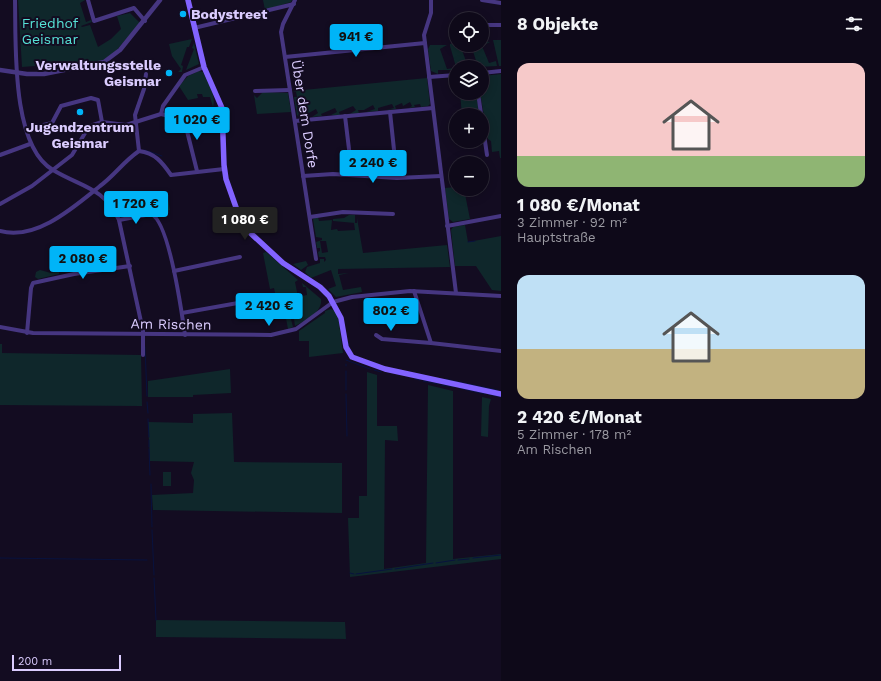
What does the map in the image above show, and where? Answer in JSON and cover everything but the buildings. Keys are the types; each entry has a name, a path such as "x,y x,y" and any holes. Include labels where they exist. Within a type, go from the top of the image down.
{"main road":[{"path":"187,1 204,67 222,108 224,169 231,196 246,229 282,263 320,287 333,302 341,318 347,351 352,357 361,362 390,370 501,394"}],"street":[{"path":"15,0 17,74 30,144 42,163 52,170 95,190 111,204 119,220 130,266 143,334 144,355"},
{"path":"88,0 94,21 134,8 144,22"},
{"path":"0,70 17,74 44,74 96,64 108,60 120,50 144,22 160,0"},
{"path":"431,0 431,13 424,32 456,293"},
{"path":"482,0 500,3"},
{"path":"194,28 295,2"},
{"name":"Über dem Dorfe","path":"295,2 281,28 316,259"},
{"path":"489,25 501,25"},
{"path":"285,57 425,43"},
{"path":"160,114 163,106 185,75 204,67"},
{"path":"489,72 501,71"},
{"path":"139,151 135,115 144,89 146,74"},
{"path":"429,77 449,76"},
{"path":"256,91 290,90"},
{"path":"26,129 50,124 55,120 61,106 91,98 98,100 102,122"},
{"path":"479,100 487,155"},
{"path":"0,204 32,186 74,153 90,126 102,122 117,125 136,123 160,114 174,117 222,108"},
{"path":"295,121 433,108"},
{"path":"390,112 397,178"},
{"path":"183,115 197,171"},
{"path":"345,116 352,174"},
{"path":"0,155 30,144"},
{"path":"0,231 18,234 37,229 81,202 139,151 148,152 157,158 171,175 224,169"},
{"path":"303,176 352,174 397,178 441,176"},
{"path":"310,217 348,212 394,214"},
{"path":"119,220 145,215 154,216 163,231 174,271 185,335"},
{"path":"447,226 501,216"},
{"path":"174,271 240,257"},
{"path":"27,333 33,283 77,273 130,266"},
{"path":"414,291 431,343"},
{"path":"333,302 358,296 414,291 501,296"},
{"path":"182,313 271,297"},
{"name":"Am Rischen","path":"0,327 27,333 261,336 282,333 305,324 333,302"},
{"path":"376,335 382,339 501,351"}],"green space":[{"name":"Friedhof Geismar","path":"18,0 85,0 80,3 86,22 91,20 92,22 81,26 90,25 98,47 111,39 121,29 117,16 130,13 140,23 115,52 103,60 67,68 65,64 53,69 48,65 22,67"},
{"path":"263,0 292,0 291,2 265,10"},
{"path":"192,39 189,47 187,47 181,65 183,66 182,72 178,72 181,69 172,56 169,44"},
{"path":"493,40 501,40 501,66 499,66"},
{"path":"194,43 199,64 186,70 194,49 192,48"},
{"path":"430,45 447,45 440,49 447,69 449,70 438,70 438,74 431,71 428,49"},
{"path":"452,52 463,52 466,60 454,60"},
{"path":"473,52 484,52 488,60 476,60"},
{"path":"496,61 497,66 489,66 489,63"},
{"path":"199,71 203,72 211,89 214,98 213,107 210,97 203,97 202,94 197,94 198,98 188,100 179,86 188,76"},
{"path":"501,74 501,158 499,151 492,152 491,141 489,140 489,108 483,108 481,100 489,100 489,75"},
{"path":"427,78 430,104 428,106 421,107 420,104 409,108 412,106 410,102 403,106 402,103 395,106 396,109 386,110 394,108 392,104 378,108 378,111 366,112 375,109 373,105 364,110 358,110 359,113 350,114 356,110 353,106 339,112 340,115 331,115 337,112 335,108 321,114 322,116 312,117 318,113 316,109 307,114 302,104 297,107 302,117 305,118 300,118 297,115 294,97 297,97 296,92 293,91"},
{"path":"263,92 288,93 291,112 257,114 254,95 257,98"},
{"path":"461,100 477,100 479,108 461,108"},
{"path":"445,188 449,188 449,196 465,196 470,219 453,222 449,219"},
{"path":"167,194 170,210 159,212 156,195"},
{"path":"349,215 355,215 355,223 333,221 333,219 344,218"},
{"path":"318,217 319,221 332,220 331,230 337,229 338,231 355,230 354,223 357,223 357,218 363,253 447,245 450,267 338,269 338,274 349,273 339,275 343,290 361,287 362,292 336,297 328,289 336,286 331,270 311,278 305,272 307,267 320,263 320,259 324,259 324,262 326,260 325,257 319,257 318,252 320,251 320,248 317,248 316,242 322,240 322,238 316,237 313,219","holes":["320,241 326,241 328,252 322,253"]},
{"path":"465,225 468,242 501,236 501,291 492,290 476,266 455,266 451,230 453,227"},
{"path":"266,252 298,280 295,282 298,297 307,295 306,287 303,287 302,283 321,299 319,308 312,316 295,326 294,319 291,319 293,327 288,329 282,297 276,298 274,288 270,289 263,253"},
{"path":"306,261 308,265 301,270 293,264"},
{"path":"40,270 51,273 59,271 59,274 38,279 35,277 36,272"},
{"path":"331,309 335,311 338,316 343,353 309,357 309,341 299,341 299,331 325,313 325,311"},
{"path":"0,344 2,344 2,353 141,355 142,406 0,405"},
{"path":"230,369 231,393 193,395 193,397 148,397 148,381"},
{"path":"367,372 377,375 377,426 397,426 398,441 385,440 384,569 426,563 428,385 453,391 453,559 501,554 501,559 350,577 348,518 359,518 359,496 367,496"},
{"path":"482,397 491,399 489,406 488,437 481,436"},
{"path":"232,413 234,462 342,463 342,513 153,510 152,495 193,493 194,480 191,473 194,462 150,461 148,422 193,423 193,414"},
{"path":"163,472 171,472 171,486 163,486"},
{"path":"156,620 345,622 346,639 156,637"}],"waterway":[{"path":"145,150 162,156"},
{"path":"468,242 475,241"},
{"path":"348,342 349,347"},
{"path":"145,347 147,396"},
{"path":"346,360 370,369"},
{"path":"374,370 381,372"},
{"path":"346,371 346,390"},
{"path":"415,379 420,380"},
{"path":"445,379 497,390"},
{"path":"423,381 438,384"},
{"path":"441,385 454,387"},
{"path":"459,388 485,394"},
{"path":"346,394 347,436"},
{"path":"488,394 501,397"},
{"path":"147,402 148,413"},
{"path":"148,419 149,437"},
{"path":"149,440 149,447"},
{"path":"149,449 150,475"},
{"path":"151,484 152,527"},
{"path":"152,530 154,575"},
{"path":"473,558 501,555"},
{"path":"0,558 147,560"},
{"path":"458,560 469,559"},
{"path":"436,563 455,560"},
{"path":"395,569 433,563"},
{"path":"356,574 392,569"},
{"path":"350,573 354,574"},
{"path":"154,578 156,620"}],"place":[{"name":"Bodystreet","path":"183,14"},
{"name":"Verwaltungsstelle Geismar","path":"169,73"},
{"name":"Jugendzentrum Geismar","path":"80,112"}]}
